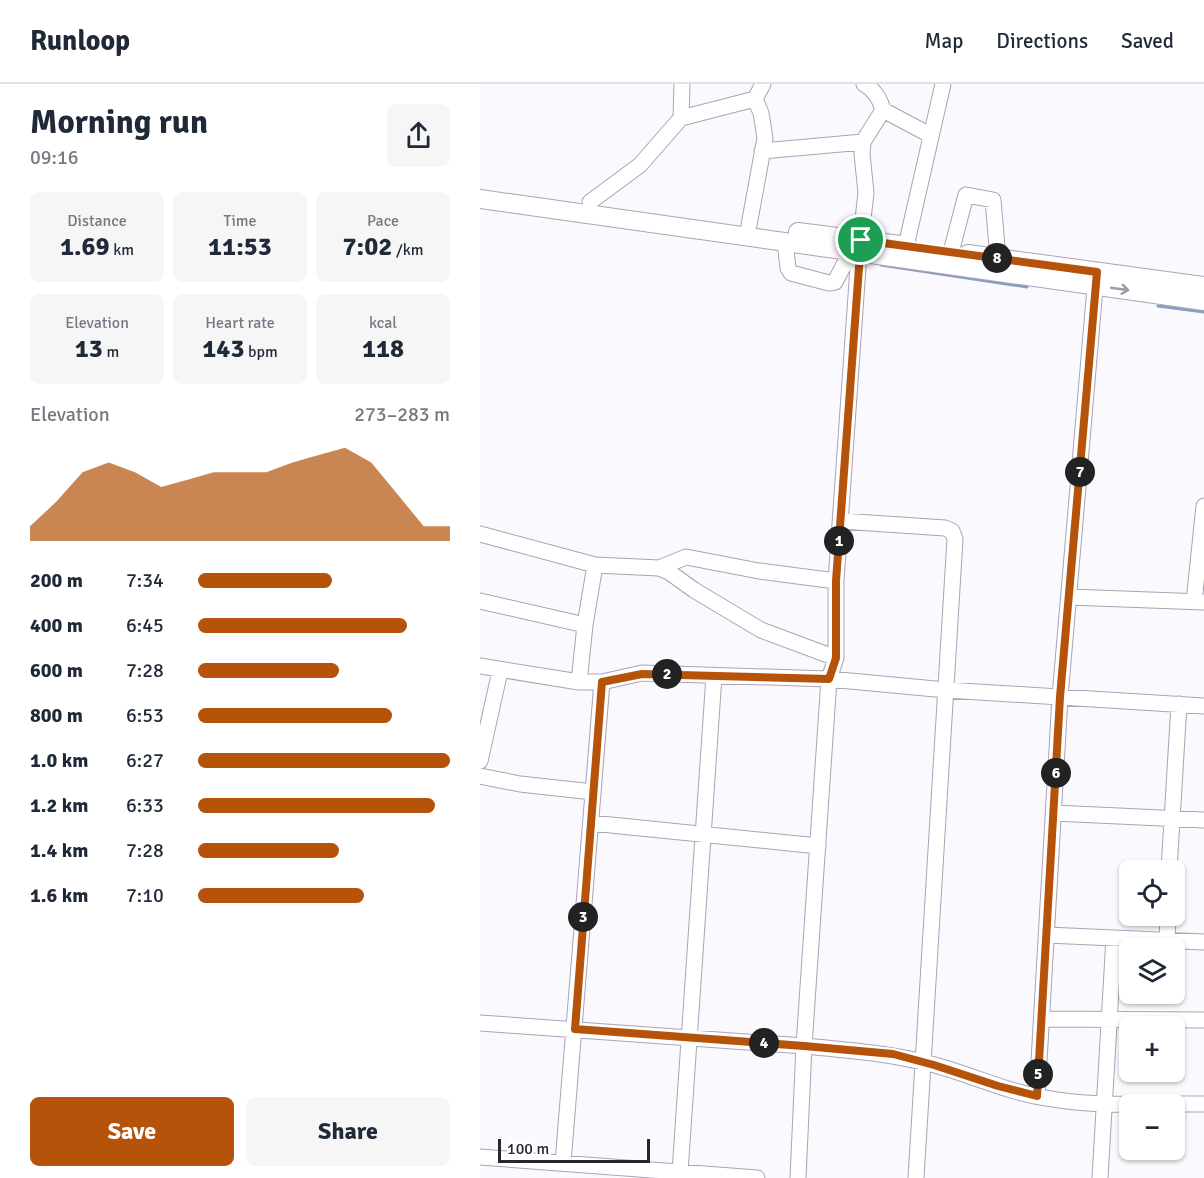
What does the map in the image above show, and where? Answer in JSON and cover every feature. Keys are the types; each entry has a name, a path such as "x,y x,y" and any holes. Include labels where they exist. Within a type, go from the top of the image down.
{"main road":[{"path":"480,187 749,225 857,248 906,246 998,258 1204,301"},
{"path":"480,199 785,242 857,248 1096,279 1204,286"}],"street":[{"path":"681,118 682,84"},
{"path":"749,225 764,128 755,99 763,84"},
{"path":"906,246 943,84"},
{"path":"869,85 879,99 883,110 930,135"},
{"path":"590,202 640,165 681,118 755,99"},
{"path":"798,1178 804,1046 829,679 836,658 836,581 857,248 866,194 862,154 863,142 883,110"},
{"path":"762,151 863,142"},
{"path":"951,252 966,195 993,200 998,258"},
{"path":"785,242 788,268 791,273 829,283 835,282 857,248"},
{"path":"1037,1096 1060,697 1096,279"},
{"path":"1069,597 1199,602 1204,506"},
{"path":"840,520 945,528 952,531 955,539 915,1178"},
{"path":"480,534 595,565 659,568 761,630 836,658"},
{"path":"659,568 686,557 759,572 836,581"},
{"path":"579,682 595,565"},
{"path":"480,601 585,626"},
{"path":"480,666 579,682 602,682 642,674 829,679 946,690 1204,706"},
{"path":"480,761 500,671"},
{"path":"680,1173 714,676"},
{"path":"563,1163 602,682"},
{"path":"1169,860 1179,704"},
{"path":"480,776 520,784 593,792"},
{"path":"1054,813 1204,820"},
{"path":"591,823 818,846"},
{"path":"1047,935 1119,938"},
{"path":"1100,1178 1114,938"},
{"path":"1185,941 1204,942"},
{"path":"1042,1019 1204,1020"},
{"path":"480,1023 893,1054 1037,1096 1085,1103 1119,1103"},
{"path":"1185,1104 1204,1104"},
{"path":"480,1157 757,1178"}],"waterway":[{"path":"881,265 1027,287"},
{"path":"1158,306 1204,312"}],"route":[{"path":"861,240 1097,272 1060,697 1037,1096 893,1054 575,1029 602,682 642,674 829,679 836,658 836,581 861,240"}]}
